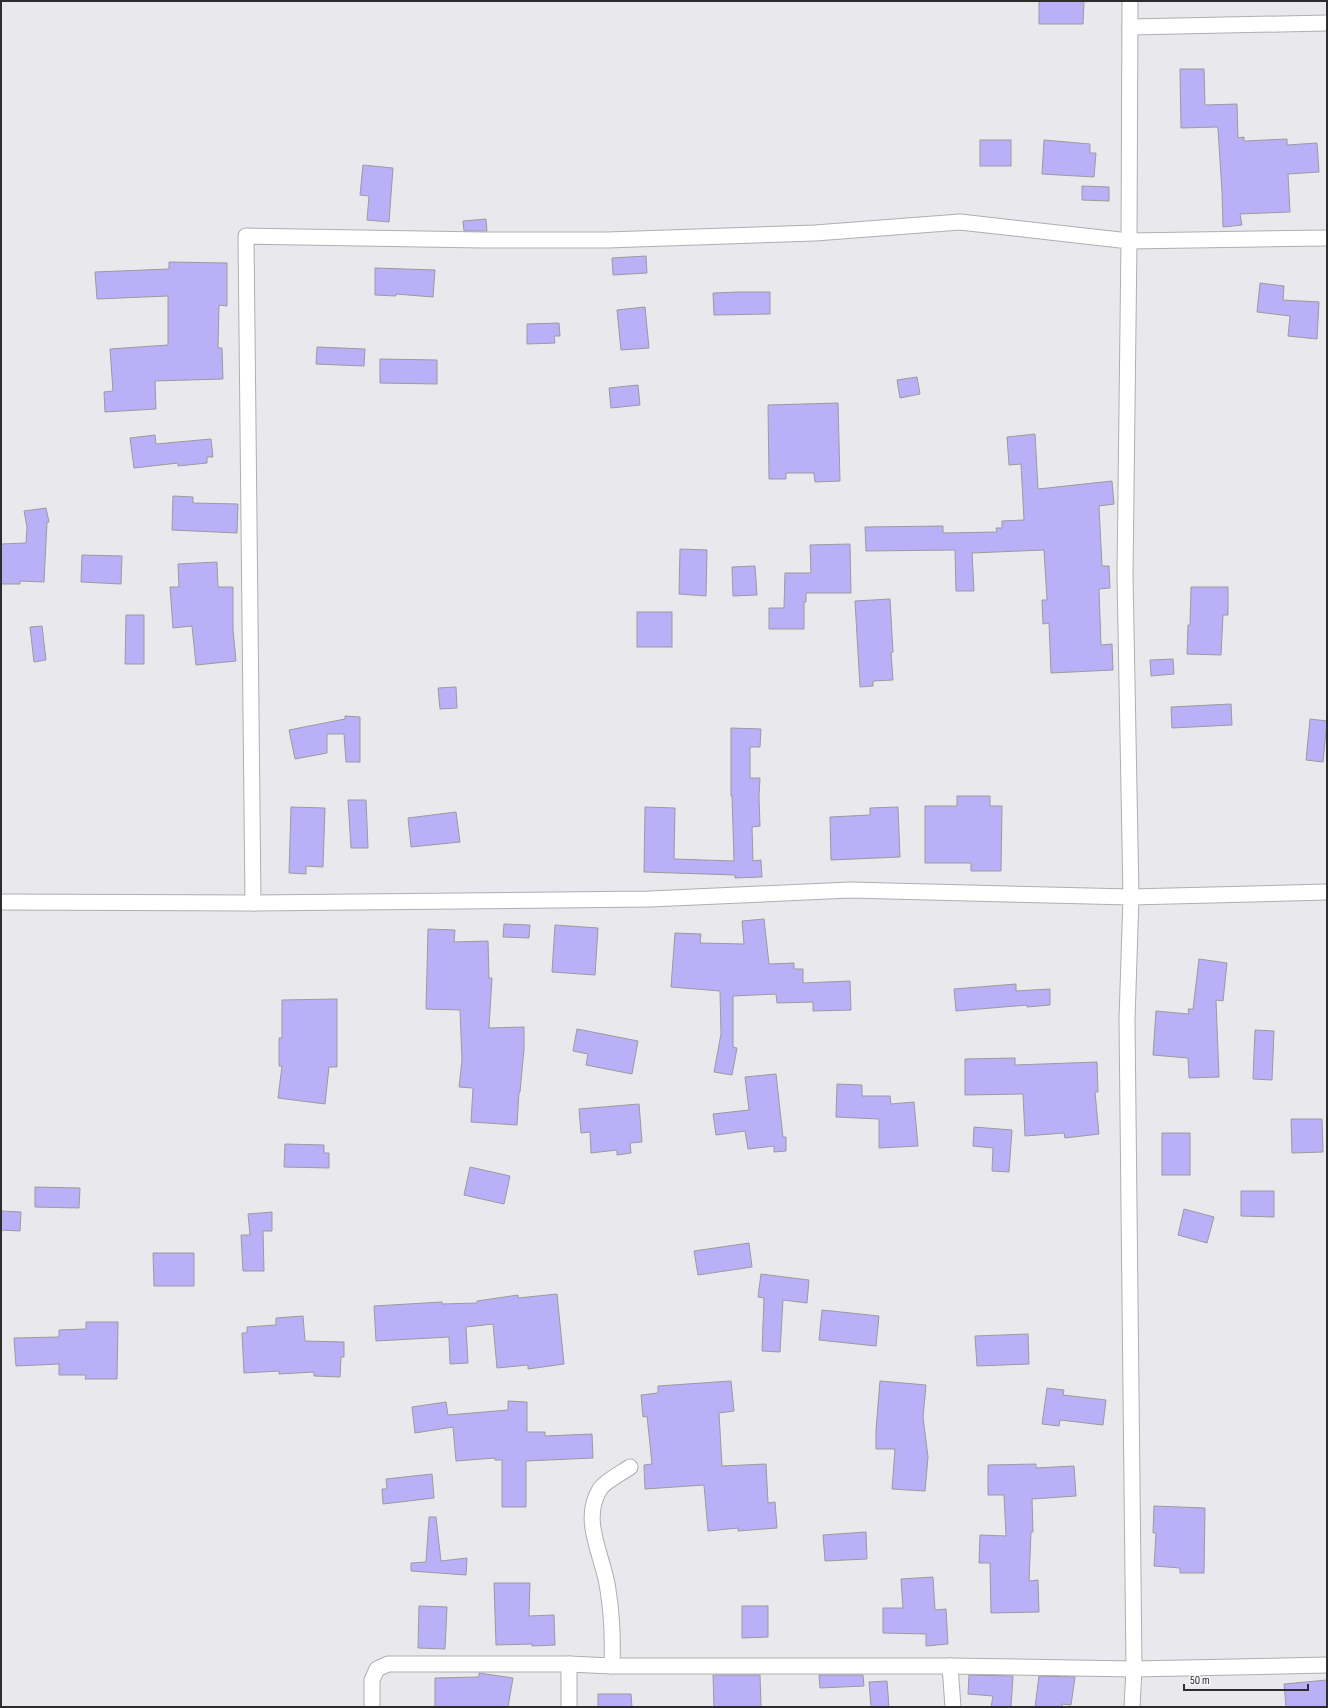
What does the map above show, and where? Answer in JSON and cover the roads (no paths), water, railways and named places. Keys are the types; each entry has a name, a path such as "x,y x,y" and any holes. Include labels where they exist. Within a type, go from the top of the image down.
{"street":[{"path":"1130,1 1125,575 1131,897 1127,1020 1134,1669 1132,1707"},
{"path":"1130,27 1327,23"},
{"path":"253,903 246,236 483,240 607,240 815,233 960,222 1129,241 1327,238"},
{"path":"1,902 253,903 650,899 850,890 1131,897 1327,892"},
{"path":"612,1666 613,1636 608,1588 595,1543 592,1508 600,1488 630,1467"},
{"path":"372,1707 372,1680 377,1670 388,1664 569,1664 612,1666 950,1666 1134,1669 1327,1665"},
{"path":"569,1664 569,1707"},
{"path":"950,1666 953,1707"}]}
